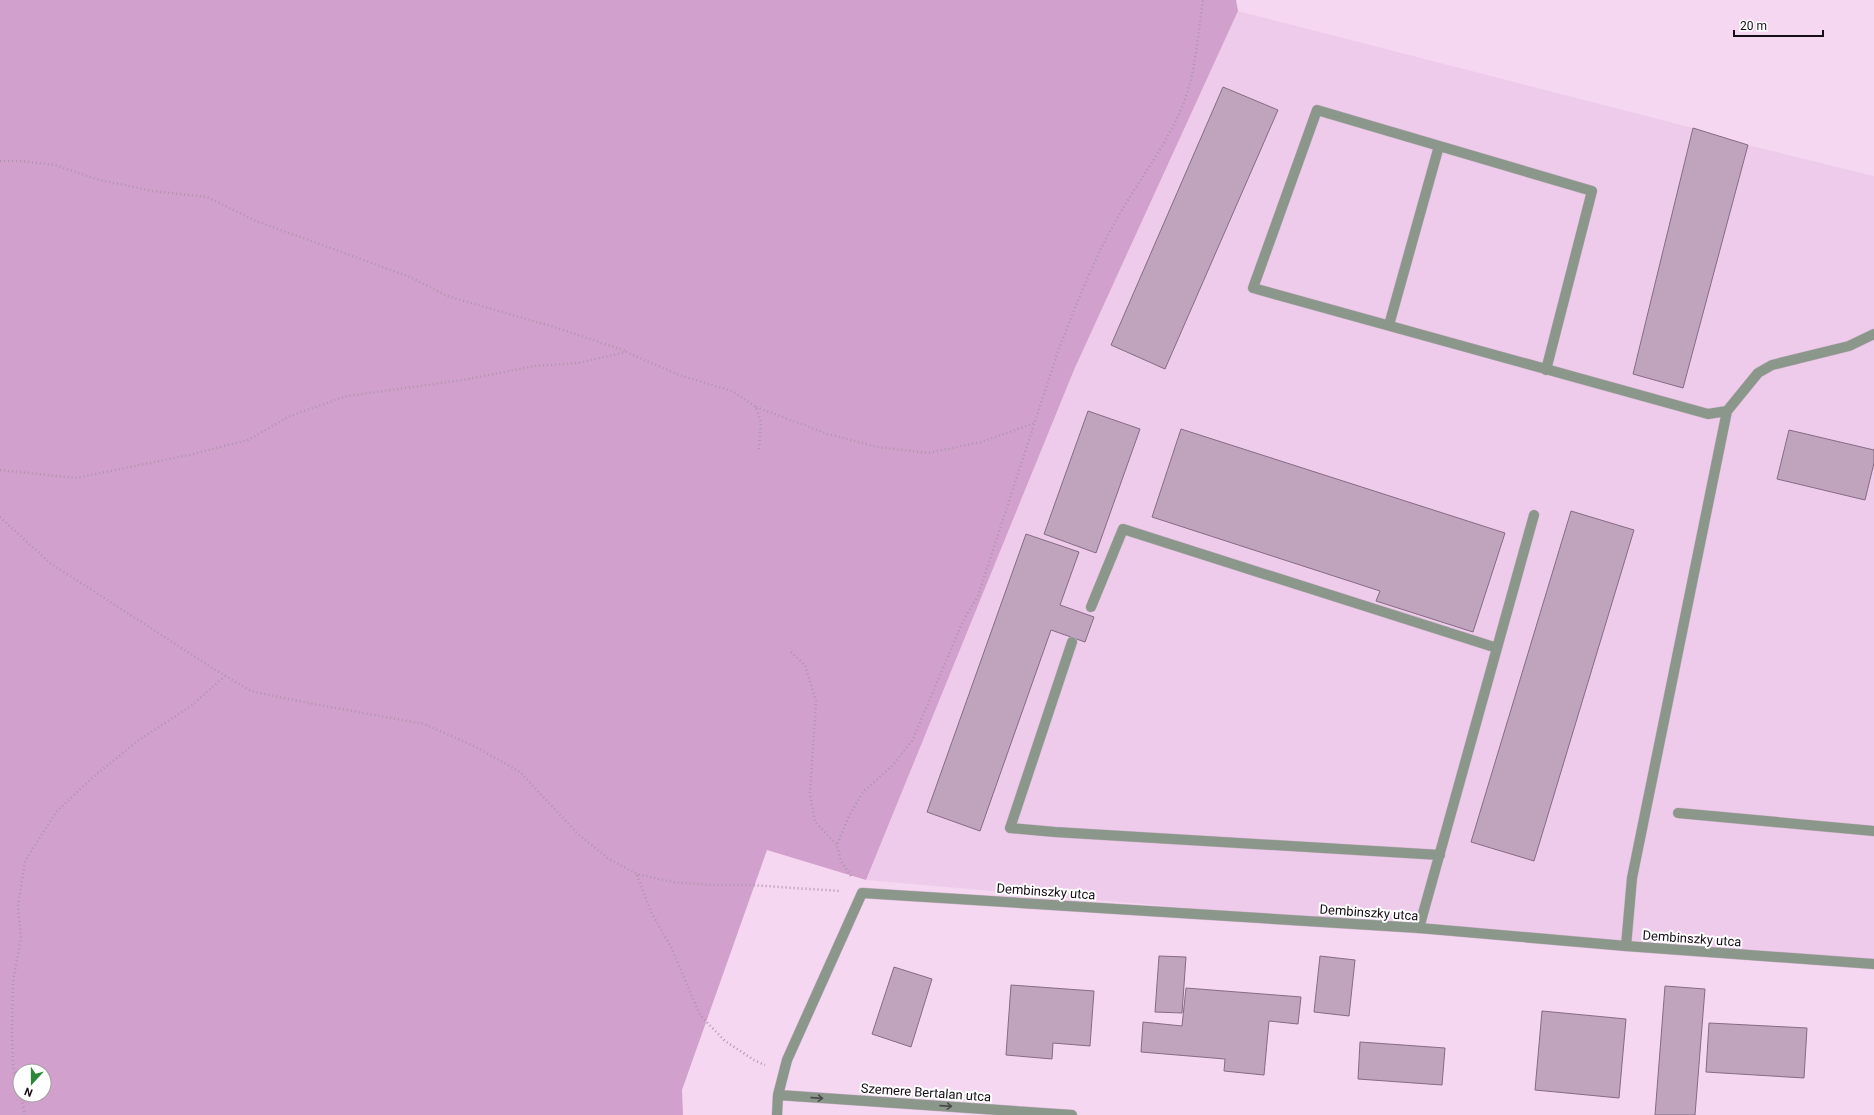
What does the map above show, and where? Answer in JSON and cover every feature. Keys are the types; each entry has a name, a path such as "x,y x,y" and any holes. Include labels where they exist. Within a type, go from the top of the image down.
{"street":[{"path":"1546,370 1592,191 1317,110 1253,288 1546,370 1708,414 1726,411"},
{"path":"1389,325 1439,146"},
{"path":"1626,946 1632,878 1726,411 1754,377 1772,365 1849,346 1874,334"},
{"path":"1419,928 1534,516"},
{"path":"1091,607 1124,529 1497,648"},
{"path":"1072,642 1010,828 1440,855"},
{"path":"1678,812 1874,831"},
{"path":"777,1115 778,1095 787,1060 862,893"},
{"name":"Dembinszky utca","path":"862,893 1419,928 1626,946 1874,964"},
{"name":"Szemere Bertalan utca","path":"778,1095 1072,1115"}],"path":[{"path":"837,846 850,816 863,792 892,766 912,741 963,621 978,596 1058,351 1100,249 1119,215 1171,132 1185,100 1195,59 1203,0"},
{"path":"0,161 20,161 55,165 96,179 145,189 207,197 256,221 410,277 447,296 554,327 626,352 679,375 732,391 756,407 828,434 877,447 928,452 981,442 1035,423"},
{"path":"0,470 76,478 189,455 248,440 290,416 347,396 463,380 535,366 578,363 626,352"},
{"path":"756,407 761,423 758,450"},
{"path":"0,517 50,563 225,676 251,690 303,702 424,724 474,746 520,772 578,834 609,859 637,874 673,882 712,885 750,885 862,893"},
{"path":"791,652 805,665 816,701 810,792 815,822 837,846 841,861 862,893"},
{"path":"13,1063 13,981 21,938 18,906 25,861 56,812 92,778 139,740 191,706 225,676"},
{"path":"637,874 652,914 671,947 700,1015 725,1041 754,1060 784,1072"},
{"path":"23,1103 25,1115"}],"shaded area":[{"path":"0,0 1236,0 1238,11 1074,370 866,880 767,850 682,1090 683,1115 0,1115"},
{"path":"1238,11 1693,128 1748,145 1874,176 1874,965 1626,946 866,880 1074,370"}],"building":[{"path":"1223,87 1278,110 1165,369 1111,345"},
{"path":"1693,128 1748,145 1683,388 1633,374"},
{"path":"1088,411 1140,429 1096,553 1044,534"},
{"path":"1181,429 1505,533 1473,632 1376,601 1380,591 1152,517"},
{"path":"1789,430 1874,450 1874,463 1865,500 1777,479"},
{"path":"1571,511 1634,530 1534,861 1471,842"},
{"path":"1026,534 1079,552 1060,605 1094,617 1085,642 1051,630 980,831 927,812"},
{"path":"1159,956 1186,957 1182,1013 1155,1012"},
{"path":"1320,956 1355,960 1349,1016 1314,1012"},
{"path":"894,967 932,979 911,1047 872,1034"},
{"path":"1011,985 1094,991 1090,1046 1053,1043 1052,1059 1006,1055"},
{"path":"1665,986 1705,989 1695,1115 1655,1115"},
{"path":"1186,988 1301,997 1298,1024 1269,1021 1264,1075 1224,1071 1225,1059 1141,1052 1143,1022 1182,1026"},
{"path":"1542,1011 1626,1019 1619,1098 1535,1090"},
{"path":"1709,1023 1807,1028 1804,1078 1706,1072"},
{"path":"1360,1042 1445,1048 1442,1085 1358,1079"}]}
